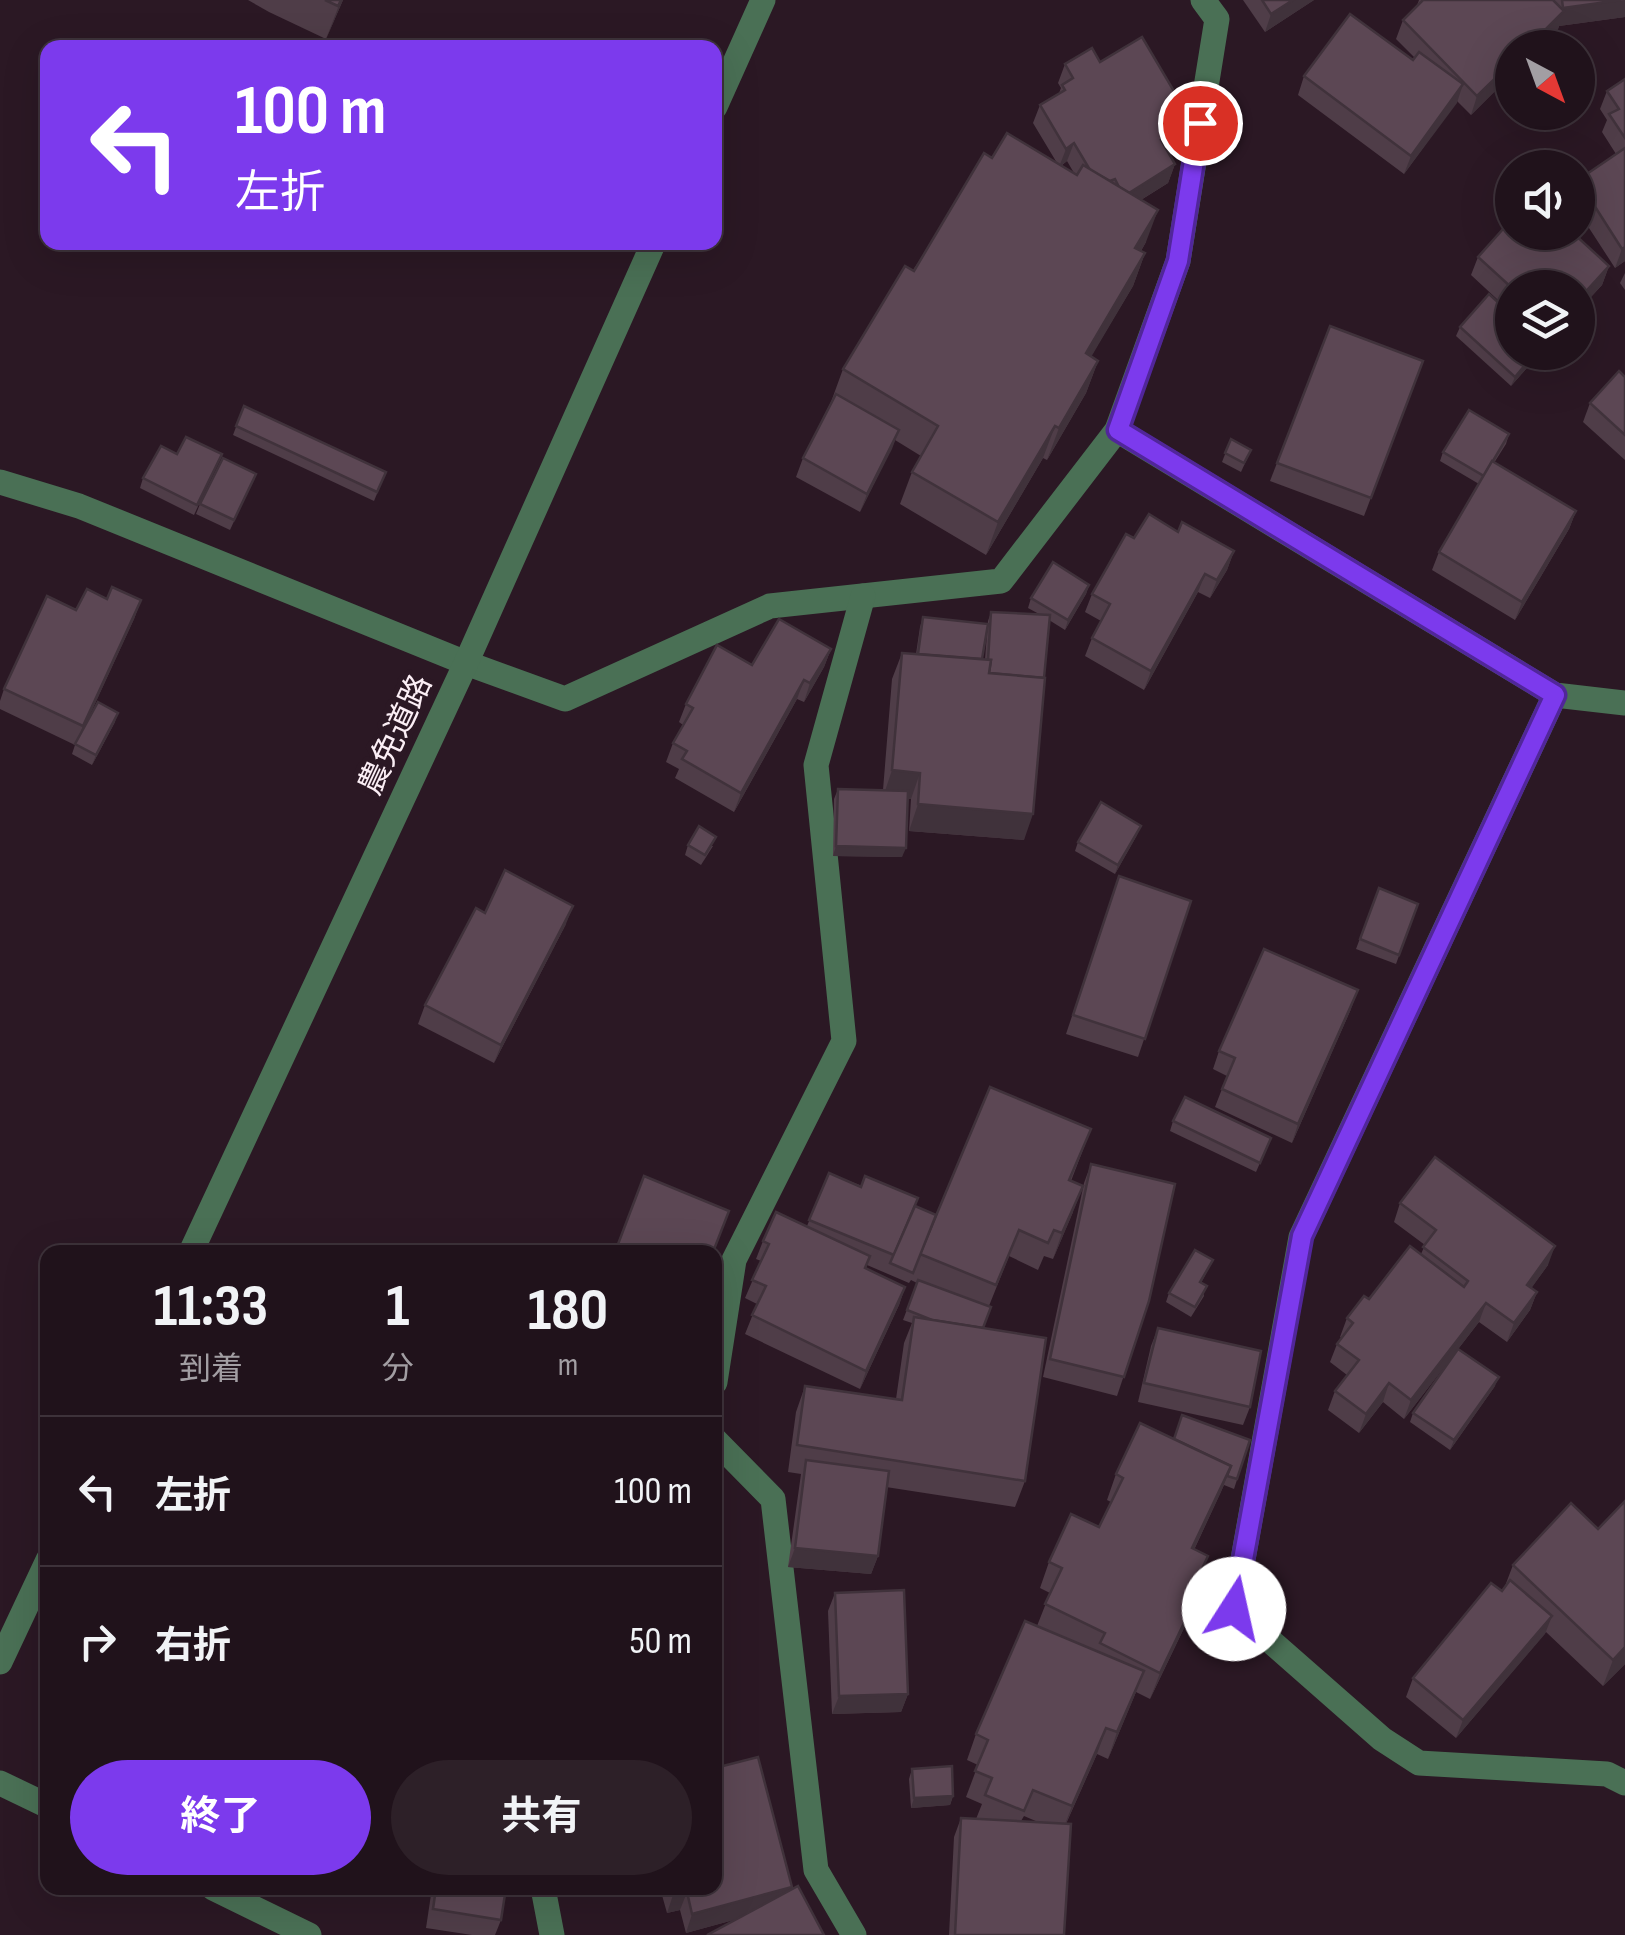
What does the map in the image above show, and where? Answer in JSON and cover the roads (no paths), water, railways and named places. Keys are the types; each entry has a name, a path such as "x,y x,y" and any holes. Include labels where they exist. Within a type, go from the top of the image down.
{"street":[{"path":"722,91 763,0"},
{"path":"0,482 79,506 466,663 566,699 770,606 1001,581 1118,430 1178,261 1216,19 1203,0"},
{"name":"農免道路","path":"194,1245 466,663 650,250"},
{"path":"1118,430 1555,695 1625,703"},
{"path":"722,1337 734,1260 844,1040 816,765 863,596"},
{"path":"1555,695 1302,1236 1234,1609 1382,1740 1419,1763 1607,1774 1625,1783"},
{"path":"722,1447 772,1499 816,1870 854,1935"},
{"path":"0,1662 40,1577"},
{"path":"0,1782 40,1802"},
{"path":"226,1895 309,1935"},
{"path":"544,1895 552,1935"}]}
